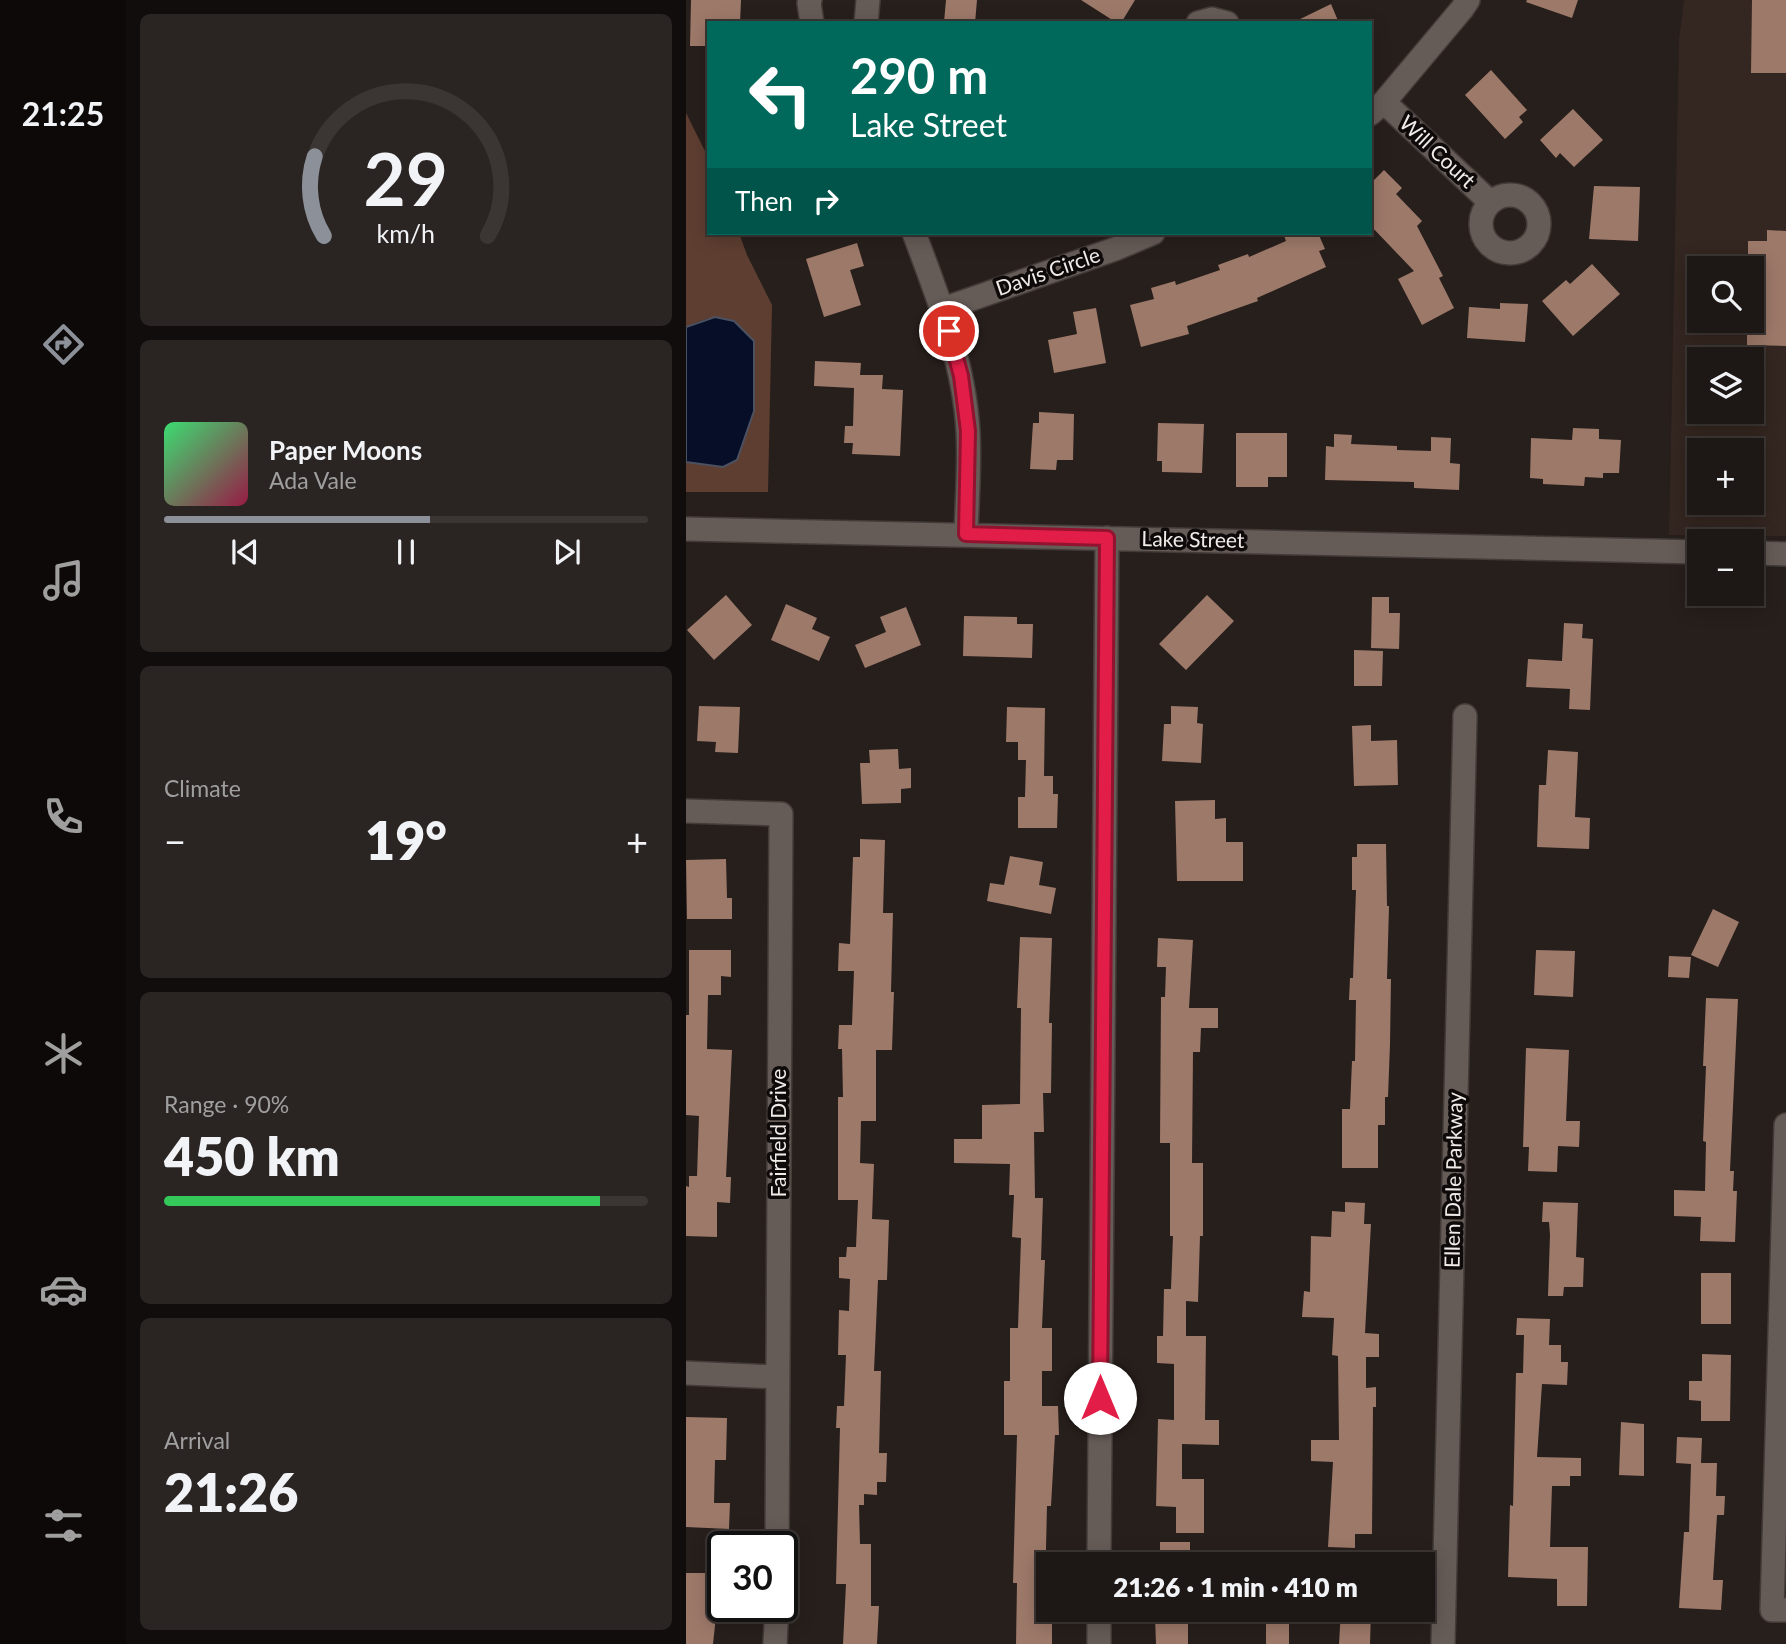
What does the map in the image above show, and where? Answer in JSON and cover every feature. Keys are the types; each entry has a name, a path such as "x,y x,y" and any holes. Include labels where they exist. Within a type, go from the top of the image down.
{"street":[{"path":"810,0 812,21"},
{"path":"866,21 868,0"},
{"path":"1377,108 1468,0"},
{"name":"Will Court","path":"1377,108 1490,202"},
{"path":"915,235 943,309 961,376 968,431 966,534"},
{"name":"Davis Circle","path":"943,309 1148,235"},
{"name":"Lake Street","path":"686,529 1687,552"},
{"path":"1099,1552 1107,538"},
{"path":"1764,553 1786,554"},
{"name":"Ellen Dale Parkway","path":"1443,1644 1465,716"},
{"name":"Fairfield Drive","path":"686,811 781,814 777,1531"},
{"path":"1786,1125 1772,1610 1786,1610"},
{"path":"686,1373 777,1377"},
{"path":"775,1644 776,1622"},
{"path":"1098,1644 1099,1622"}],"shaded area":[{"path":"1684,0 1786,0 1786,536 1764,536 1764,529 1687,529 1687,535 1669,535 1679,39"},
{"path":"686,113 707,155 707,235 740,235 772,305 768,492 686,492 686,462 723,467 754,411 754,341 738,326 723,318 707,319 686,327"}],"water":[{"path":"715,317 734,321 754,341 754,411 737,460 723,467 686,462 686,327"}],"building":[{"path":"691,0 741,0 740,21 707,21 707,46 690,46"},
{"path":"946,0 977,0 975,21 944,21"},
{"path":"1081,0 1135,0 1122,21 1114,21"},
{"path":"1578,0 1572,18 1526,2"},
{"path":"1752,0 1786,0 1786,73 1751,73"},
{"path":"1331,4 1338,21 1296,21"},
{"path":"1491,70 1527,110 1519,117 1523,122 1505,139 1465,95"},
{"path":"1573,109 1603,140 1574,167 1560,153 1556,158 1540,140"},
{"path":"1384,170 1402,188 1396,194 1422,221 1417,226 1443,276 1439,278 1454,308 1422,325 1398,279 1414,271 1372,227 1372,182"},
{"path":"1594,186 1640,187 1638,241 1589,239"},
{"path":"1767,230 1786,231 1786,346 1747,345 1747,333 1764,333 1764,256 1748,256 1748,241 1767,241"},
{"path":"1284,235 1319,235 1325,249 1319,251 1326,267 1257,298 1258,301 1187,326 1189,334 1141,347 1130,305 1154,299 1151,288 1175,281 1176,285 1220,270 1218,265 1248,254 1249,257 1286,241"},
{"path":"857,243 864,266 850,270 861,305 824,317 806,259"},
{"path":"1592,264 1620,294 1573,336 1542,301 1566,280 1570,284"},
{"path":"1500,303 1528,304 1525,342 1467,338 1469,307 1500,309"},
{"path":"1096,308 1106,363 1054,373 1048,340 1077,334 1073,312"},
{"path":"815,361 861,363 860,375 883,375 882,389 903,390 900,456 852,454 853,443 844,443 845,426 853,426 854,388 814,386"},
{"path":"1039,412 1074,414 1073,460 1057,460 1056,470 1030,469 1033,423 1039,423"},
{"path":"1158,423 1204,424 1202,473 1162,472 1162,461 1157,461"},
{"path":"1573,428 1599,429 1599,439 1621,440 1619,473 1603,473 1603,478 1585,477 1584,486 1543,484 1543,479 1530,478 1531,438 1572,440"},
{"path":"1236,433 1287,433 1287,477 1268,477 1268,487 1236,487"},
{"path":"1334,434 1352,435 1351,444 1397,446 1397,450 1431,451 1431,437 1451,438 1450,463 1460,464 1459,490 1414,488 1414,482 1325,480 1326,446 1334,447"},
{"path":"726,595 752,625 714,660 687,630"},
{"path":"1207,595 1234,621 1186,670 1159,644"},
{"path":"1372,597 1389,597 1389,613 1400,613 1399,649 1371,648"},
{"path":"786,604 817,618 812,629 830,637 819,661 771,640"},
{"path":"906,607 921,645 865,668 855,645 886,632 880,617"},
{"path":"964,616 1017,617 1017,624 1033,624 1032,658 963,656"},
{"path":"1564,623 1583,624 1582,638 1593,639 1590,710 1569,709 1570,689 1526,687 1528,659 1562,661"},
{"path":"1354,650 1383,651 1382,686 1354,686"},
{"path":"699,706 740,707 738,753 715,752 716,742 697,741"},
{"path":"1171,706 1198,707 1197,723 1203,724 1201,763 1162,761 1164,724 1171,724"},
{"path":"1007,707 1045,708 1044,776 1053,776 1053,794 1058,794 1057,828 1018,828 1018,797 1025,797 1026,760 1018,760 1018,742 1006,742"},
{"path":"1371,725 1371,741 1397,740 1398,785 1354,786 1352,726"},
{"path":"898,749 899,769 911,768 911,788 901,789 901,803 862,804 860,763 870,763 869,750"},
{"path":"1548,750 1578,752 1575,817 1590,818 1589,849 1537,847 1539,785 1546,785"},
{"path":"1215,800 1215,819 1226,818 1226,842 1243,842 1243,881 1177,881 1175,801"},
{"path":"860,839 885,840 883,913 893,913 892,1050 876,1050 876,1121 861,1121 860,1163 874,1164 872,1219 889,1220 887,1280 878,1280 874,1371 881,1371 879,1453 887,1453 886,1482 877,1482 877,1495 864,1494 864,1505 859,1505 860,1544 871,1544 871,1606 879,1606 877,1644 843,1644 846,1584 836,1584 840,1428 836,1428 837,1406 844,1406 846,1355 838,1355 839,1310 849,1311 850,1279 839,1278 839,1257 846,1257 847,1247 856,1247 858,1200 838,1200 838,1097 843,1097 842,1049 838,1049 839,1025 852,1025 854,971 838,971 839,943 850,944 853,857 860,857"},
{"path":"1357,844 1386,844 1389,906 1387,979 1391,979 1390,1044 1385,1125 1378,1125 1378,1168 1342,1168 1342,1109 1350,1109 1352,1061 1355,1061 1356,1000 1349,1000 1350,978 1353,978 1356,890 1352,890 1352,857 1357,857"},
{"path":"1010,856 1043,862 1039,885 1056,888 1051,914 987,901 990,883 1004,885"},
{"path":"726,859 727,898 732,898 732,919 687,919 686,860"},
{"path":"1713,909 1739,922 1718,967 1691,955"},
{"path":"1020,937 1052,938 1049,1023 1052,1023 1051,1093 1043,1093 1044,1132 1034,1132 1035,1198 1043,1198 1041,1260 1045,1260 1042,1328 1052,1328 1052,1371 1042,1371 1042,1406 1058,1406 1059,1435 1055,1435 1051,1506 1047,1506 1046,1552 1036,1552 1036,1622 1052,1622 1052,1644 1016,1644 1017,1583 1013,1583 1017,1435 1004,1435 1004,1381 1010,1381 1010,1328 1018,1328 1021,1238 1012,1237 1014,1195 1009,1195 1010,1164 954,1163 954,1139 982,1139 982,1105 1020,1104 1021,1008 1017,1008"},
{"path":"1158,938 1193,940 1189,1008 1218,1008 1218,1028 1201,1028 1200,1052 1193,1052 1192,1163 1203,1163 1203,1236 1200,1236 1198,1302 1186,1301 1186,1336 1206,1336 1205,1420 1219,1420 1219,1445 1182,1444 1182,1479 1204,1479 1204,1533 1176,1533 1176,1507 1156,1506 1158,1419 1174,1420 1174,1364 1157,1363 1157,1336 1163,1336 1164,1289 1171,1289 1173,1236 1170,1236 1170,1143 1160,1143 1161,997 1165,997 1166,967 1157,967"},
{"path":"689,950 731,950 731,977 721,976 721,995 708,995 707,1049 732,1050 726,1177 731,1177 730,1203 717,1202 717,1237 686,1236 686,1186 689,1187 689,1176 697,1176 699,1116 686,1115"},
{"path":"1536,950 1575,951 1573,997 1534,995"},
{"path":"1669,956 1691,957 1689,978 1668,977"},
{"path":"1706,998 1738,999 1730,1171 1734,1171 1733,1191 1737,1191 1735,1242 1700,1241 1701,1217 1674,1216 1674,1190 1705,1191 1706,1142 1703,1141 1706,1066 1703,1066"},
{"path":"1526,1048 1569,1050 1566,1121 1580,1121 1579,1147 1558,1146 1557,1172 1528,1171 1529,1147 1523,1147"},
{"path":"1345,1202 1365,1203 1364,1224 1371,1224 1365,1333 1379,1334 1379,1357 1366,1357 1366,1388 1376,1387 1376,1407 1373,1407 1372,1534 1355,1534 1355,1548 1328,1547 1333,1462 1311,1461 1311,1440 1339,1440 1338,1356 1332,1355 1334,1318 1302,1317 1304,1291 1310,1292 1311,1236 1331,1237 1332,1211 1345,1212"},
{"path":"1543,1202 1578,1203 1576,1257 1584,1258 1583,1287 1564,1287 1563,1296 1548,1296 1550,1235 1549,1222 1542,1222"},
{"path":"1701,1273 1731,1273 1731,1324 1701,1324"},
{"path":"1517,1318 1550,1319 1549,1345 1561,1345 1561,1362 1568,1362 1567,1385 1542,1384 1537,1457 1581,1458 1581,1476 1570,1476 1570,1486 1552,1486 1550,1547 1588,1547 1587,1606 1557,1606 1557,1579 1508,1577 1510,1505 1513,1506 1516,1373 1523,1373 1524,1335 1516,1335"},
{"path":"1702,1354 1731,1355 1730,1421 1701,1421 1701,1401 1689,1400 1689,1381 1702,1381"},
{"path":"686,1417 727,1418 726,1460 715,1460 714,1503 730,1503 729,1529 686,1527"},
{"path":"1621,1422 1644,1424 1644,1476 1619,1475"},
{"path":"1677,1437 1702,1438 1701,1463 1717,1463 1716,1496 1725,1496 1724,1515 1717,1515 1713,1580 1723,1580 1721,1610 1679,1608 1684,1532 1689,1532 1691,1464 1676,1463"},
{"path":"1160,1542 1190,1542 1190,1552 1160,1552"},
{"path":"686,1573 707,1573 707,1622 715,1622 713,1644 686,1644"},
{"path":"1155,1622 1188,1622 1188,1644 1156,1644"},
{"path":"1266,1622 1289,1622 1289,1644 1266,1644"},
{"path":"1340,1622 1371,1622 1370,1644 1339,1644"}],"route":[{"path":"949,331 961,376 968,431 966,534 1107,538 1100,1398"}]}
